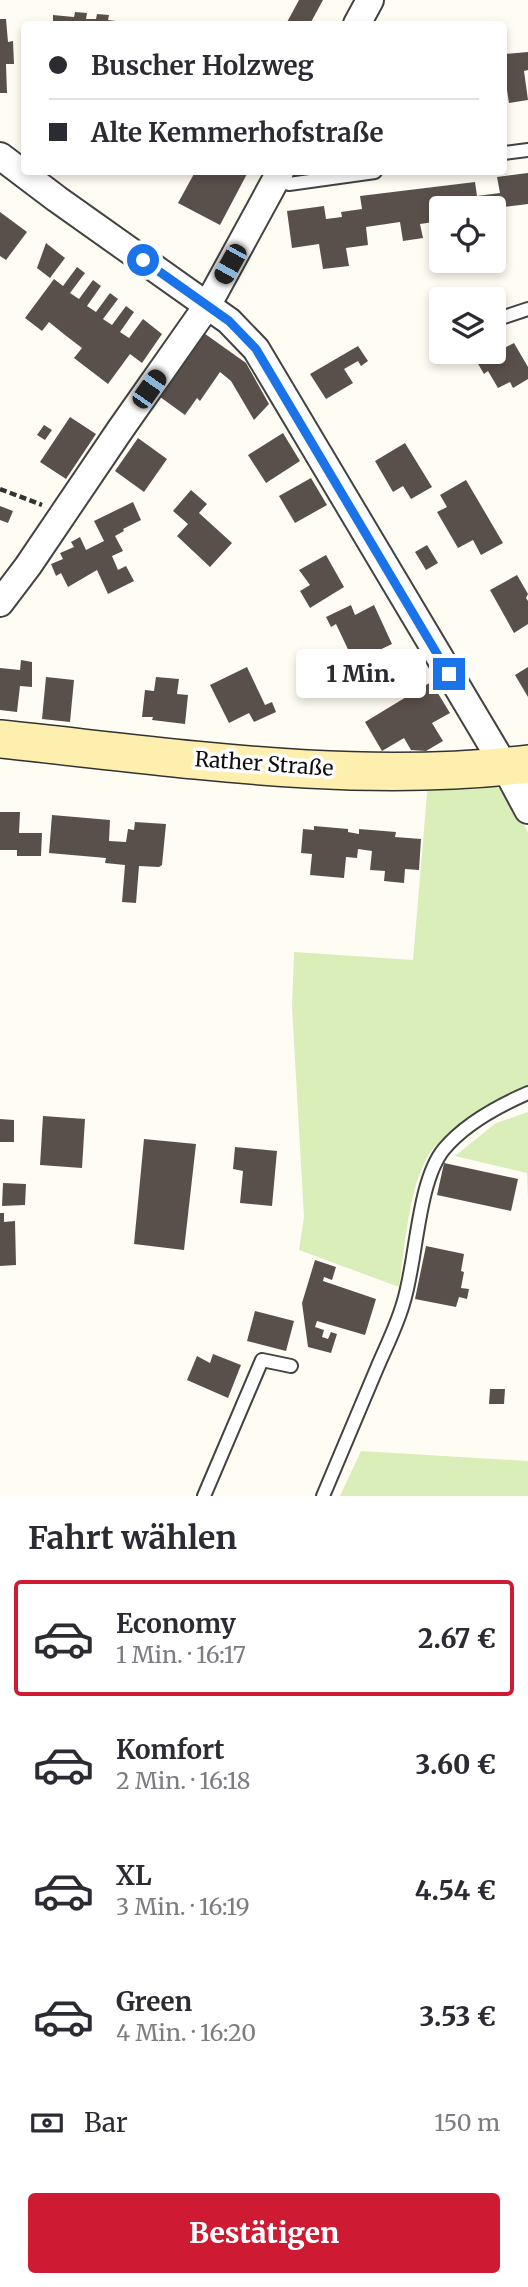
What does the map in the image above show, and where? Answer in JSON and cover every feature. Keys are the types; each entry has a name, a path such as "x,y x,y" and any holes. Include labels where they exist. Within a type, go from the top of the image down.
{"street":[{"path":"359,21 370,0"},
{"path":"0,156 21,172"},
{"path":"25,175 208,306 244,335 265,363 516,765 528,810"},
{"path":"0,603 208,306 278,175"},
{"name":"Rather Straße","path":"0,739 177,758 298,767 472,770 516,765"}],"lane":[{"path":"507,153 528,150"},
{"path":"278,175 289,184 353,175"},
{"path":"506,317 528,309"},
{"path":"323,1496 403,1304 413,1263 422,1202 437,1161 444,1150 475,1123 495,1109 528,1093"},
{"path":"204,1496 262,1360 291,1366"}],"path":[{"path":"0,489 63,514"}],"green space":[{"path":"463,781 497,787 514,803 528,833 528,1088 460,1126 439,1142 429,1154 421,1171 410,1210 399,1287 299,1250 304,1217 292,1007 294,952 413,960 428,782"},
{"path":"528,1112 528,1200 527,1173 455,1156 496,1123"},
{"path":"361,1451 528,1461 528,1496 340,1496"}],"building":[{"path":"299,0 323,0 312,21 288,21"},
{"path":"75,12 87,13 86,19 96,19 97,14 109,15 108,20 116,21 53,21 53,15 74,17"},
{"path":"0,19 6,19 8,42 13,41 14,64 6,64 7,93 0,93"},
{"path":"528,52 528,70 524,71 528,100 509,103 507,54"},
{"path":"528,173 528,204 506,207 506,196 477,196 500,193 497,177"},
{"path":"193,175 246,175 220,225 178,203"},
{"path":"475,182 477,196 429,196 429,223 420,224 423,238 403,241 400,222 366,227 368,245 346,248 349,266 323,269 319,244 292,248 287,211 324,206 326,219 342,217 341,212 362,209 360,196"},
{"path":"0,212 27,232 6,260 0,256"},
{"path":"46,243 65,258 50,278 37,268"},
{"path":"77,267 85,273 70,293 79,299 93,280 101,286 87,306 96,312 110,293 118,299 103,319 112,325 126,306 134,312 120,332 129,338 143,319 162,334 142,363 130,354 108,384 74,358 82,348 49,322 42,331 25,318 54,279 63,286"},
{"path":"201,331 246,363 269,404 254,420 231,381 220,372 200,401 197,398 185,415 156,394"},
{"path":"514,343 528,367 528,379 513,388 510,382 498,388 488,371 484,374 478,364 506,364 506,347"},
{"path":"358,346 368,361 361,366 358,361 344,369 353,383 326,399 310,374"},
{"path":"70,417 96,434 66,479 40,462"},
{"path":"44,425 52,430 45,440 37,435"},
{"path":"283,433 300,461 266,483 248,455"},
{"path":"138,438 167,459 144,492 115,471"},
{"path":"405,443 432,487 411,499 403,486 393,492 375,461"},
{"path":"311,478 327,505 295,523 279,496"},
{"path":"466,480 503,543 481,555 473,540 458,548 437,512 447,507 440,495"},
{"path":"191,490 207,504 199,513 232,543 210,567 177,536 188,524 173,511"},
{"path":"133,502 141,520 115,536 123,551 112,556 118,570 126,566 134,581 108,594 97,570 68,587 61,573 56,576 51,564 63,559 60,553 74,547 71,542 80,537 86,550 104,541 94,521"},
{"path":"0,506 13,511 8,523 0,520"},
{"path":"427,545 438,563 426,570 415,552"},
{"path":"326,555 344,587 310,608 300,591 310,585 299,570"},
{"path":"517,575 528,594 528,624 514,633 490,590"},
{"path":"351,605 355,615 374,605 392,644 373,653 378,663 352,675 347,665 354,662 336,624 331,627 326,617"},
{"path":"21,660 32,662 32,687 20,686 17,712 0,710 0,668 20,670"},
{"path":"247,667 265,705 272,702 276,712 254,722 249,713 229,723 210,685"},
{"path":"528,667 528,697 515,675"},
{"path":"368,672 375,688 365,693 362,686 353,690 349,681"},
{"path":"46,677 74,680 70,722 42,719"},
{"path":"156,677 179,679 177,694 188,695 185,724 142,717 145,690 154,691"},
{"path":"431,682 450,713 432,723 443,741 426,751 411,750 404,738 382,751 365,722"},
{"path":"0,812 20,812 19,833 42,833 41,856 17,856 17,850 0,850"},
{"path":"52,815 110,820 109,841 126,842 128,829 134,830 135,822 166,824 162,865 139,866 136,903 122,902 125,865 105,863 106,858 49,853"},
{"path":"314,826 348,829 348,832 359,834 359,829 396,832 395,837 421,839 419,870 405,869 404,883 384,881 385,871 370,870 372,851 358,849 357,858 346,857 344,878 310,875 312,854 301,853 303,829 314,830"},
{"path":"43,1116 85,1119 82,1168 40,1165"},
{"path":"0,1119 14,1120 14,1142 0,1142"},
{"path":"144,1139 196,1144 184,1250 134,1244"},
{"path":"235,1147 277,1151 272,1206 240,1203 243,1171 233,1169"},
{"path":"444,1163 518,1179 511,1211 437,1195"},
{"path":"3,1183 26,1184 25,1205 2,1206"},
{"path":"0,1213 4,1213 4,1222 15,1221 16,1265 0,1266"},
{"path":"426,1246 464,1254 461,1288 469,1289 467,1299 459,1297 456,1307 415,1299"},
{"path":"315,1260 336,1267 332,1280 324,1277 323,1281 376,1299 365,1335 317,1321 315,1327 324,1330 322,1337 328,1339 331,1332 337,1334 331,1353 308,1347 302,1303"},
{"path":"255,1311 294,1321 286,1351 247,1341"},
{"path":"213,1354 241,1365 228,1398 187,1380 197,1356 210,1363"},
{"path":"490,1389 505,1389 504,1404 489,1404"}],"route":[{"path":"143,260 229,321 256,349 449,674"}]}
